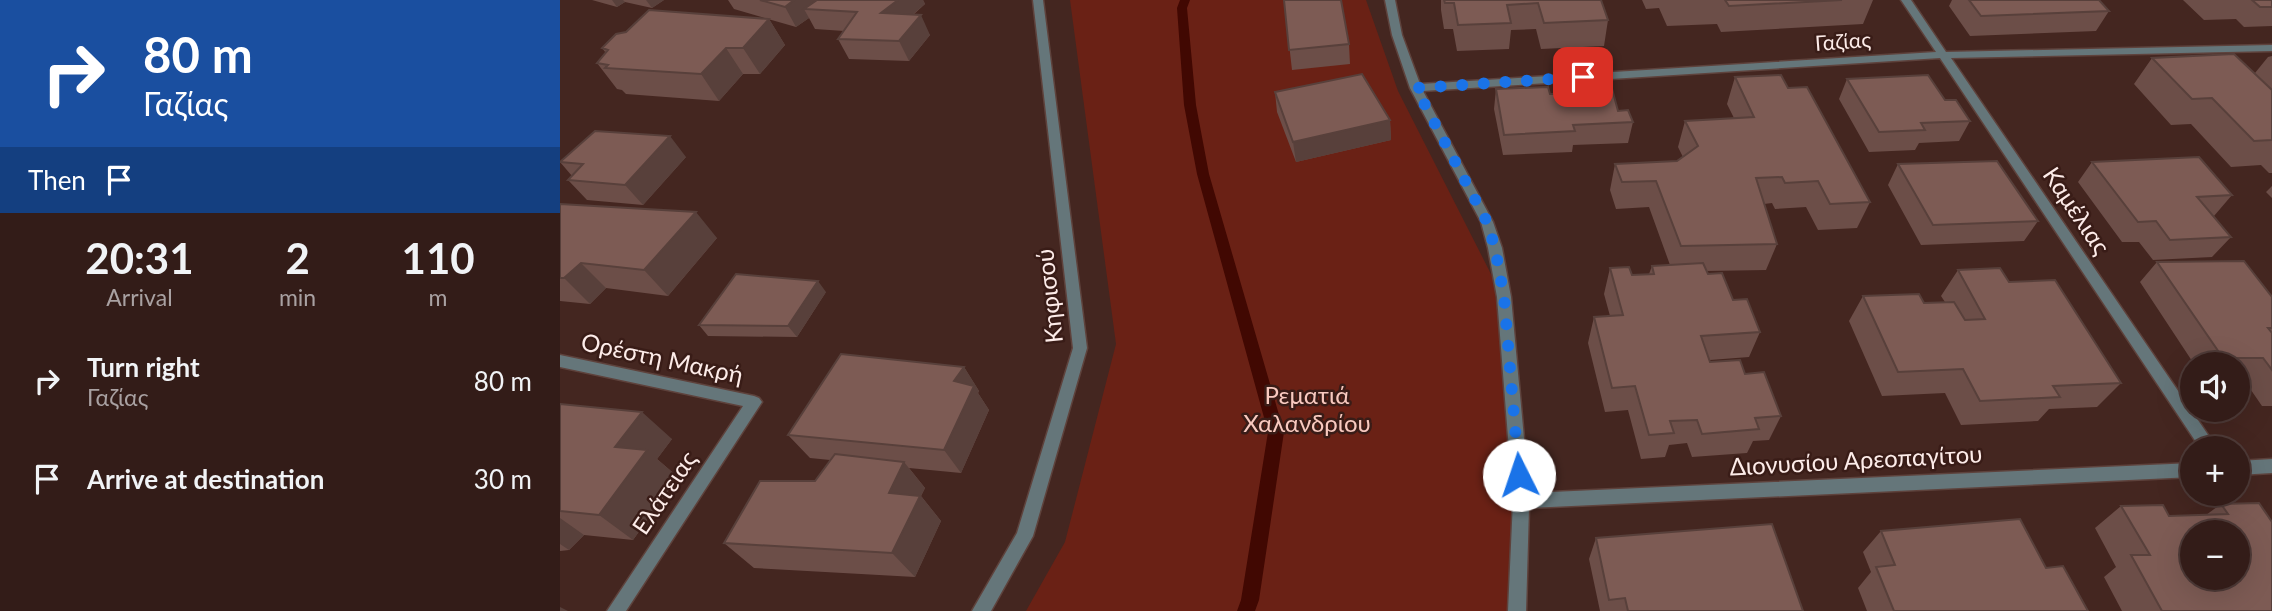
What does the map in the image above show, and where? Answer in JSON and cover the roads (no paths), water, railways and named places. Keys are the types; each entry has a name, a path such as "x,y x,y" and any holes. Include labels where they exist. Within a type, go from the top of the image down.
{"street":[{"name":"Κηφισού","path":"981,611 1026,536 1080,348 1038,0"},
{"path":"1390,0 1397,35 1416,88 1487,222 1495,248 1504,297 1521,501 1517,611"},
{"name":"Καμέλιας","path":"1906,0 2201,436"},
{"name":"Γαζίας","path":"1416,88 1942,55 2272,48"},
{"name":"Ορέστη Μακρή","path":"560,361 754,402"},
{"name":"Ελάτειας","path":"616,611 754,402"},
{"path":"2250,467 2272,466"},
{"name":"Διονυσίου Αρεοπαγίτου","path":"1521,501 2180,471"}],"waterway":[{"path":"1185,0 1182,8 1190,105 1203,174 1276,432 1250,600 1246,611"}],"park label":[{"name":"Ρεματιά Χαλανδρίου","path":"1307,410"}]}
